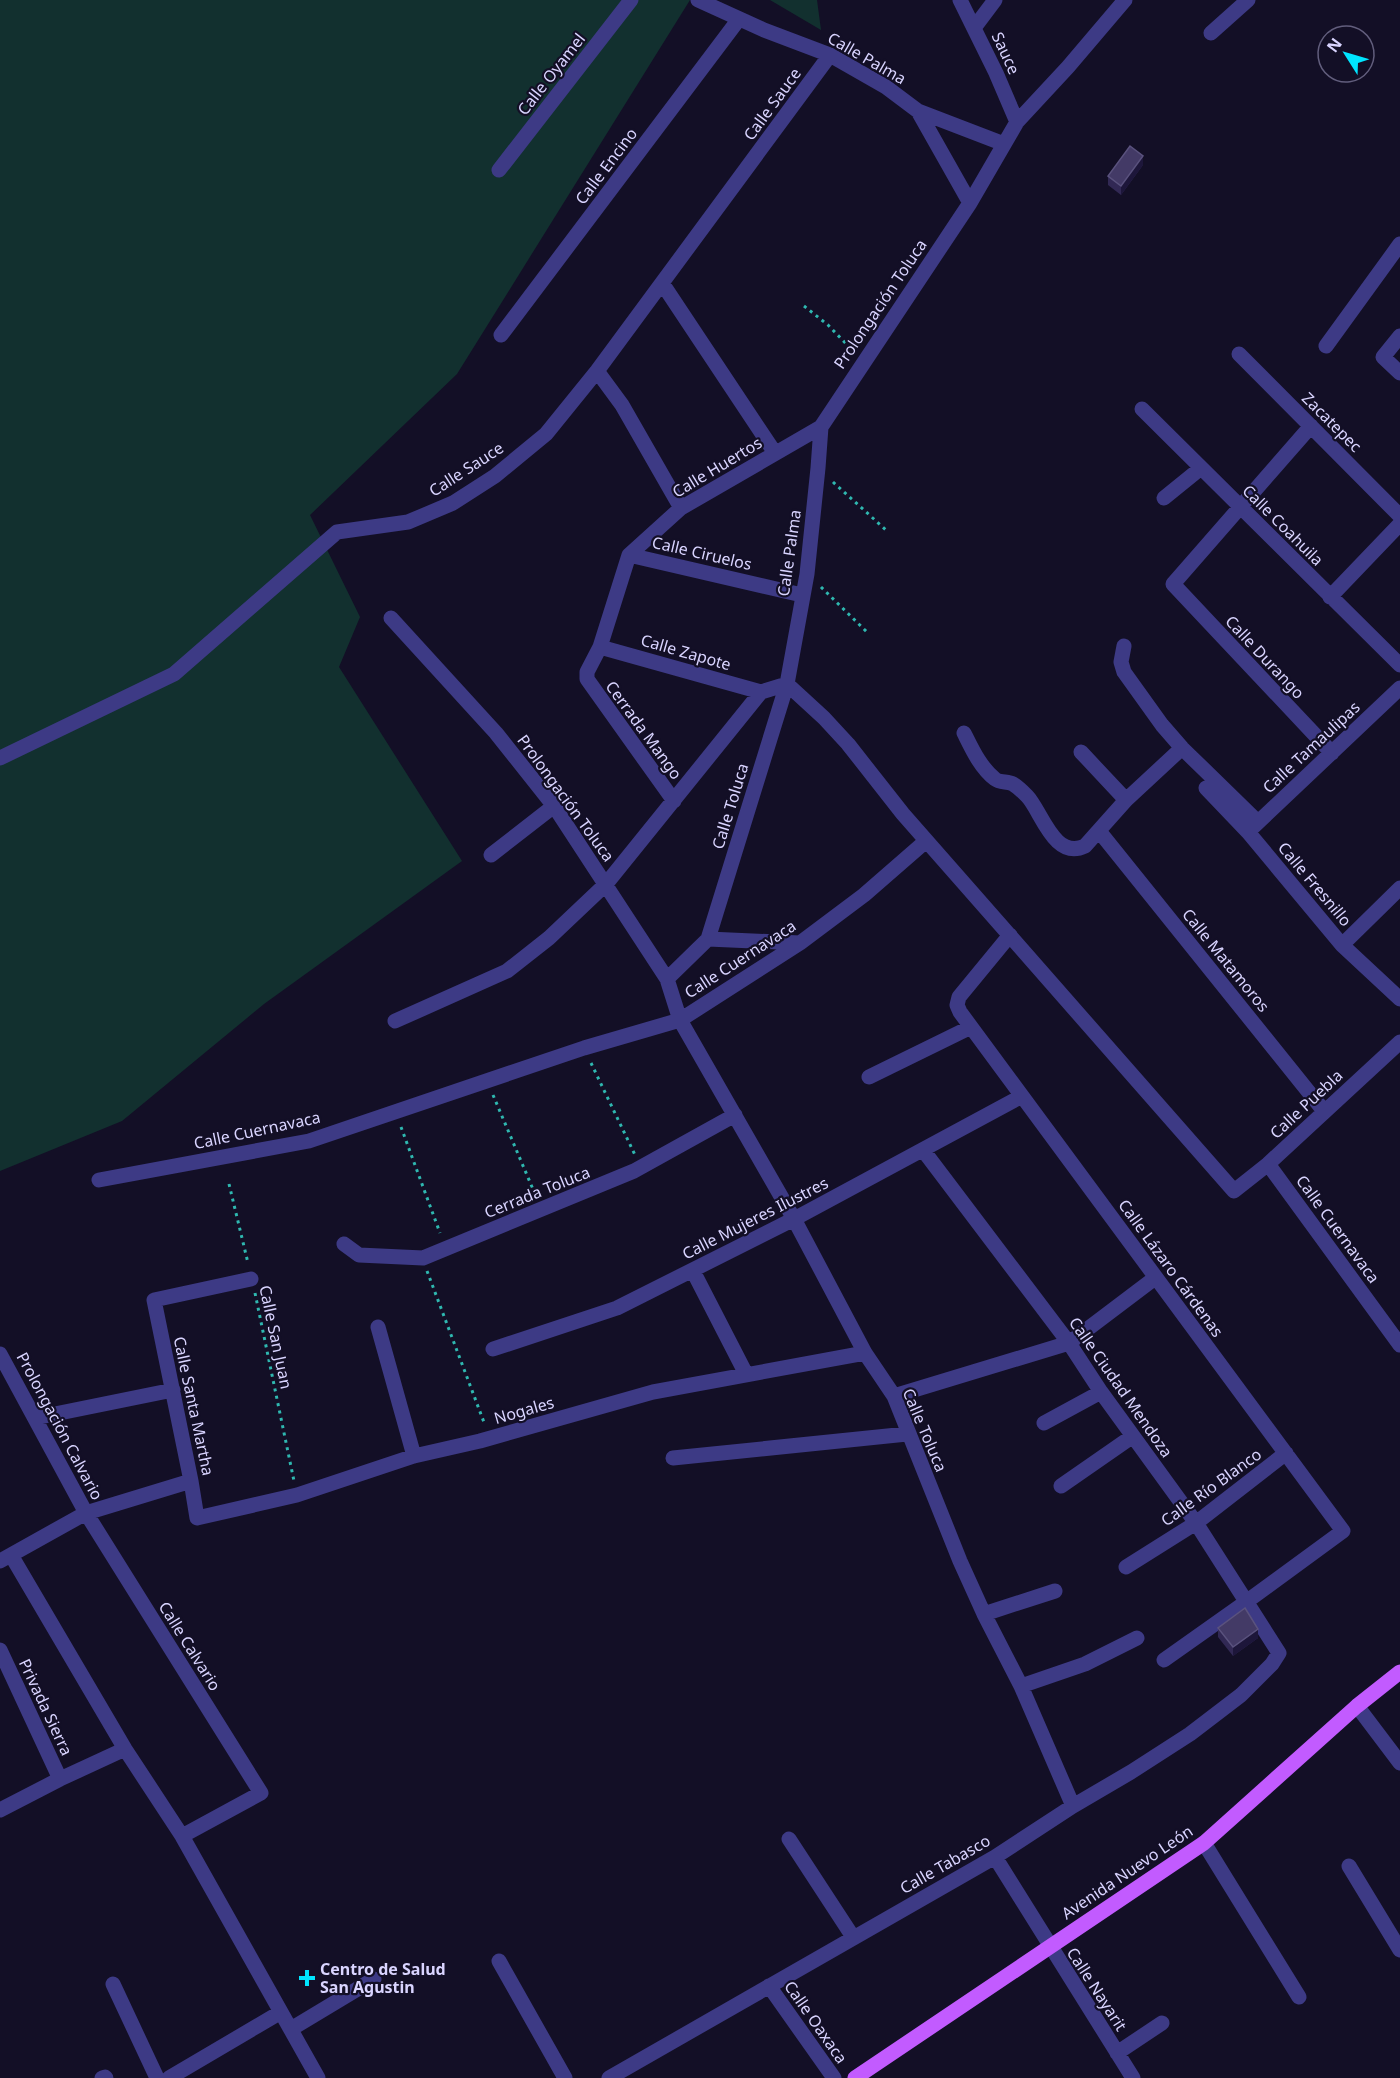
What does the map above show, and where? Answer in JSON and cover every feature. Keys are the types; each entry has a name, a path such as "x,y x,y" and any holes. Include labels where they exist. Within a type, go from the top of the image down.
{"main road":[{"name":"Avenida Nuevo León","path":"855,2078 1203,1843 1357,1706 1400,1672"}],"street":[{"name":"Calle Oyamel","path":"499,170 631,0"},
{"name":"Calle Palma","path":"698,0 764,30 830,55 886,87 918,111 970,203"},
{"name":"Sauce","path":"960,0 1017,122"},
{"path":"974,28 995,0"},
{"name":"Prolongación Toluca","path":"821,427 970,203 1017,122 1125,0"},
{"path":"1211,33 1248,0"},
{"name":"Calle Encino","path":"501,335 739,19"},
{"name":"Calle Sauce","path":"0,758 174,674 337,532 408,522 453,503 495,476 546,434 597,371 830,55"},
{"path":"918,111 1004,144"},
{"path":"1326,346 1398,251"},
{"path":"662,283 775,453"},
{"path":"1400,336 1383,357 1400,373"},
{"name":"Zacatepec","path":"1239,354 1400,516"},
{"path":"597,371 622,405 681,508"},
{"name":"Calle Coahuila","path":"1142,409 1400,664"},
{"path":"1239,506 1311,426"},
{"name":"Calle Palma","path":"787,684 807,574 821,427"},
{"name":"Calle Huertos","path":"629,555 681,508 821,427"},
{"path":"1164,498 1202,468"},
{"name":"Calle Durango","path":"1239,506 1173,584 1332,753"},
{"path":"1330,597 1400,524"},
{"path":"600,646 629,555"},
{"name":"Calle Ciruelos","path":"629,555 802,595"},
{"name":"Prolongación Toluca","path":"391,618 496,733 554,806 667,979 680,1020"},
{"name":"Calle Zapote","path":"600,646 761,692"},
{"name":"Cerrada Mango","path":"600,646 587,672 590,686 674,801"},
{"path":"1124,646 1121,662 1124,672 1162,725 1253,827"},
{"path":"395,1021 507,971 549,938 606,884 761,692 787,684 848,744 926,841 1010,935"},
{"name":"Calle Toluca","path":"708,939 787,684"},
{"name":"Calle Tamaulipas","path":"1253,827 1400,688"},
{"path":"964,733 976,758 997,781 1011,783 1029,798 1043,824 1060,843 1068,848 1078,849 1085,846 1126,800 1182,748"},
{"path":"1081,752 1126,800"},
{"name":"Calle Fresnillo","path":"1206,788 1253,827 1342,945 1400,999"},
{"path":"491,855 554,806"},
{"name":"Calle Matamoros","path":"1099,831 1324,1111"},
{"name":"Calle Cuernavaca","path":"99,1180 309,1141 584,1048 680,1020 800,943 864,895 926,841"},
{"path":"1342,945 1400,888"},
{"name":"Calle Puebla","path":"1010,935 1234,1191 1268,1164 1400,1042"},
{"name":"Calle Lázaro Cárdenas","path":"1010,935 959,997 957,1005 1155,1278 1343,1531 1246,1602"},
{"path":"667,979 708,939 800,943"},
{"name":"Calle Toluca","path":"680,1020 794,1219 865,1353 894,1396 907,1434 984,1614 1021,1686 1073,1806"},
{"path":"869,1077 971,1027"},
{"name":"Calle Mujeres Ilustres","path":"493,1349 617,1308 794,1219 1022,1096"},
{"name":"Cerrada Toluca","path":"344,1244 358,1255 423,1258 641,1167 735,1115"},
{"name":"Calle Ciudad Mendoza","path":"923,1149 1070,1343 1101,1392 1196,1523 1279,1653"},
{"name":"Calle Cuernavaca","path":"1268,1164 1400,1345"},
{"path":"693,1271 746,1374"},
{"path":"894,1396 1070,1343 1155,1278"},
{"name":"Calle Santa Martha","path":"197,1518 192,1481 154,1300 251,1279"},
{"path":"378,1327 414,1456"},
{"name":"Nogales","path":"197,1518 297,1496 414,1456 490,1438 653,1392 865,1353"},
{"name":"Prolongación Calvario","path":"0,1354 4,1370 35,1418 86,1513 192,1481"},
{"path":"35,1418 173,1390"},
{"path":"1044,1423 1101,1392"},
{"path":"673,1458 907,1434"},
{"path":"1061,1486 1133,1436"},
{"name":"Calle Río Blanco","path":"1126,1567 1196,1523 1286,1453"},
{"path":"86,1513 6,1558 182,1836 318,2078"},
{"name":"Calle Calvario","path":"86,1513 261,1793 182,1836"},
{"path":"984,1614 1054,1591"},
{"path":"1164,1660 1246,1602"},
{"path":"1021,1686 1085,1664 1137,1638"},
{"name":"Privada Sierra","path":"0,1650 60,1779"},
{"name":"Calle Tabasco","path":"609,2078 629,2073 769,1986 995,1857 1073,1806 1131,1772 1190,1734 1241,1695 1272,1664 1279,1653"},
{"path":"1357,1706 1400,1763"},
{"path":"0,1810 125,1749"},
{"path":"789,1839 853,1937"},
{"path":"1203,1843 1299,1997"},
{"name":"Calle Nayarit","path":"995,1857 1133,2078"},
{"path":"1349,1866 1400,1950"},
{"path":"499,1961 565,2078"},
{"path":"291,2029 374,1979"},
{"path":"113,1984 157,2078"},
{"name":"Calle Oaxaca","path":"769,1986 834,2078"},
{"path":"169,2078 281,2012"},
{"path":"1117,2053 1162,2023"}],"path":[{"path":"804,306 828,324 863,362"},
{"path":"818,468 886,530"},
{"path":"807,574 868,633"},
{"path":"584,1048 641,1167"},
{"path":"487,1081 541,1209"},
{"path":"395,1111 446,1249"},
{"name":"Calle San Juan","path":"229,1184 240,1226 297,1496"},
{"path":"423,1258 490,1438"}],"green space":[{"path":"0,0 690,0 457,374 310,515 360,617 339,667 462,861 264,1004 122,1121 0,1171"},
{"path":"770,0 817,0 821,30"}],"building":[{"path":"1130,146 1143,156 1121,186 1108,176"},
{"path":"1245,1608 1258,1629 1233,1647 1218,1628"}],"place":[{"name":"Centro de Salud San Agustin","path":"307,1978"}]}
